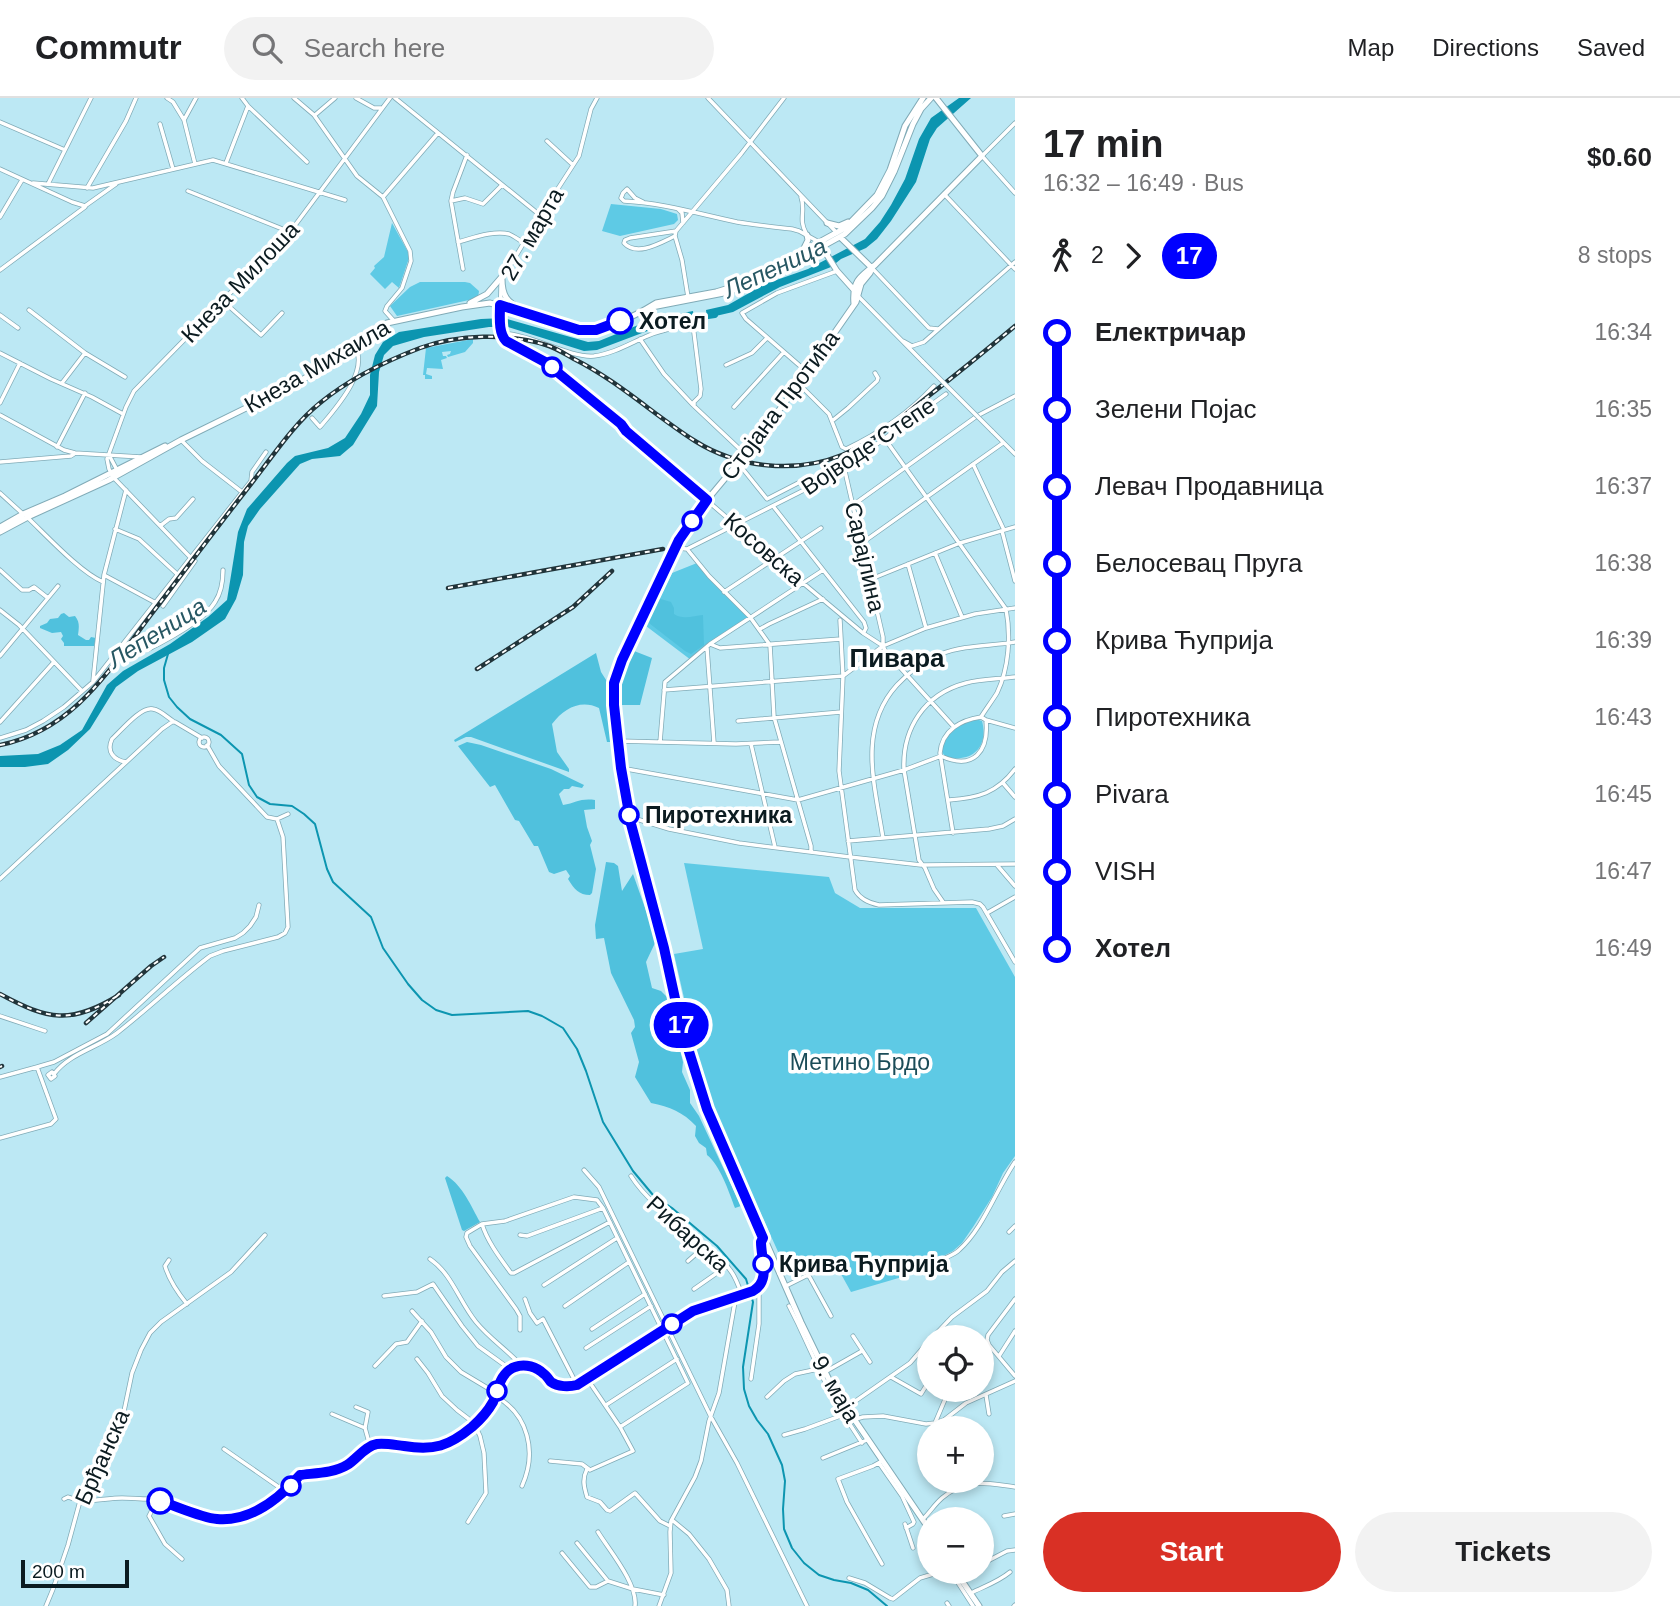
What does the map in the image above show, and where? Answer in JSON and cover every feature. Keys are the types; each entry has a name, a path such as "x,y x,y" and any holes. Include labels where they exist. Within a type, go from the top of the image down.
{"main road":[{"path":"839,235 880,191 903,132 922,99"},
{"path":"919,113 940,102"},
{"path":"649,308 725,294 822,247 839,235 872,208 885,192 919,113 931,104 940,102"},
{"path":"856,290 867,271 982,156 940,102"},
{"path":"827,223 839,226 854,220"},
{"path":"801,252 808,242 807,235"},
{"path":"839,235 872,268"},
{"path":"502,279 504,295 510,303 536,316 579,330 594,330 609,326 660,301 729,288 801,252 822,247"},
{"path":"822,247 846,282 856,290"},
{"path":"856,290 872,268"},
{"path":"462,307 487,294 506,272"},
{"path":"856,290 862,282"},
{"name":"Стојана Протића","path":"763,1238 710,1116 681,1026 630,817 621,768 614,683 683,533 799,384 854,304 856,290"},
{"name":"Кнеза Михаила","path":"0,530 311,375 372,330 394,321 485,303 500,309 536,316"},
{"name":"Кнеза Михаила","path":"115,474 143,457 181,440"},
{"name":"9. маја","path":"763,1238 799,1322 844,1411 854,1421 865,1441 917,1511"},
{"path":"963,1584 979,1606"}],"street":[{"path":"47,187 91,98"},
{"path":"86,188 127,121 136,98"},
{"path":"167,98 173,102 184,120 195,164"},
{"path":"184,120 196,98"},
{"path":"242,98 307,162"},
{"path":"293,98 314,115 357,176 383,197 411,255 402,288 387,306 385,313 394,321"},
{"path":"314,115 335,98"},
{"path":"356,98 374,108 383,107"},
{"path":"393,98 541,216"},
{"name":"Кнеза Милоша","path":"109,455 131,395 290,232 383,107 393,98"},
{"name":"27. марта","path":"500,330 502,279 581,153 591,109 597,98"},
{"path":"708,98 839,235"},
{"path":"676,234 633,237 624,243 630,248 645,248 676,234 784,98"},
{"path":"226,163 248,106"},
{"path":"0,122 65,150"},
{"path":"1015,123 982,156 1015,193"},
{"path":"160,124 173,170"},
{"path":"383,197 438,133"},
{"path":"547,141 573,165"},
{"path":"463,269 452,201 467,155"},
{"path":"0,169 47,187 86,188 214,160 345,200"},
{"path":"0,217 22,179"},
{"path":"0,270 118,183"},
{"path":"452,201 465,198 483,204 502,185"},
{"path":"102,186 107,187 107,191"},
{"path":"47,187 72,202 87,206"},
{"path":"643,202 627,189 622,193 622,200 677,207 740,222 799,231 822,247"},
{"path":"188,191 290,232"},
{"path":"903,341 912,346 924,342 1014,265 944,194"},
{"path":"800,195 803,206 801,224 807,235"},
{"path":"72,202 76,206 75,214"},
{"path":"677,207 682,213 683,223"},
{"path":"801,216 809,211 816,211"},
{"path":"458,242 485,235 509,234 524,243"},
{"path":"676,234 688,297"},
{"path":"872,268 929,328 940,328"},
{"path":"807,372 746,320 743,312 780,292 837,269"},
{"path":"856,290 1015,454"},
{"path":"223,301 261,335 282,313"},
{"path":"29,310 85,353 125,377"},
{"path":"0,315 18,328"},
{"path":"510,334 526,336 590,356 608,352 662,331 693,325 701,389 701,394 694,402 695,407"},
{"path":"929,328 929,338"},
{"name":"Косовска","path":"500,330 506,341 545,362 621,424 803,583 863,633 883,646 954,727"},
{"path":"726,365 752,353 767,338"},
{"path":"640,339 664,374 745,454"},
{"path":"922,360 920,350 924,342"},
{"path":"312,418 320,427 349,389 359,357 354,345"},
{"path":"734,407 784,352"},
{"path":"0,353 123,414"},
{"path":"62,383 85,353"},
{"path":"0,403 20,363"},
{"path":"799,384 823,407 832,421 877,382 875,373"},
{"name":"Војводе Степе","path":"832,421 842,447 846,449 898,418 934,386"},
{"path":"57,447 85,393"},
{"name":"Војводе Степе","path":"687,549 813,486 885,439 946,394"},
{"path":"853,505 977,416 1015,396"},
{"path":"0,415 57,447 75,453 143,457"},
{"path":"621,768 798,800 904,770 941,756 960,761 970,760 978,755 986,741 984,718 998,691 1006,665 1006,609 885,439"},
{"path":"181,440 202,461 242,492"},
{"path":"862,543 1003,443"},
{"path":"163,606 192,559 251,480 252,472 266,452"},
{"path":"0,462 71,457 75,453"},
{"path":"109,455 115,474 126,490 192,559"},
{"path":"738,463 767,499 802,481"},
{"path":"973,464 1003,531 1015,581"},
{"name":"Сарајлина","path":"844,467 871,579 883,646"},
{"path":"93,682 104,575 126,490"},
{"path":"0,493 80,566 103,582"},
{"path":"160,526 169,519 176,518 193,499"},
{"path":"773,506 866,626 863,633"},
{"path":"871,579 960,543 1015,527"},
{"path":"724,592 821,528"},
{"path":"115,529 139,539 177,574"},
{"path":"675,548 687,549 709,576 750,617 770,645 774,717 811,852"},
{"path":"935,553 962,617"},
{"path":"0,738 26,730 43,721 71,702 93,682 177,574 192,559"},
{"path":"908,564 926,628"},
{"path":"0,570 22,590 34,587 48,598"},
{"path":"147,650 168,639 212,608 220,593 223,570"},
{"path":"660,741 665,682 709,646 823,570"},
{"path":"104,575 156,603"},
{"path":"0,656 58,586"},
{"path":"760,629 823,599"},
{"path":"664,690 844,676 883,646 926,628 962,617 1015,608"},
{"path":"0,610 23,629 82,691"},
{"path":"840,621 844,676 839,761 855,890 866,901 882,905 978,903 987,912 1015,962"},
{"path":"709,646 720,648 841,639"},
{"path":"883,838 871,754 874,725 890,694 907,674 941,654 1015,642"},
{"path":"709,646 714,743"},
{"path":"0,722 54,662"},
{"path":"945,903 934,889 919,860 904,770 903,755 909,730 931,702 960,685 1015,677"},
{"path":"126,762 116,759 111,753 109,745 112,739 140,713 146,709 154,709 202,738 200,745 207,745 219,766 267,817 277,819 288,814"},
{"path":"738,721 841,712"},
{"path":"953,833 940,749 942,744 954,727 968,719 984,718 1015,728"},
{"path":"0,879 162,729 175,723"},
{"path":"618,741 751,744 781,742"},
{"path":"751,744 775,847"},
{"path":"949,800 989,793 1003,783 1015,769"},
{"path":"1003,783 1015,797"},
{"path":"630,817 695,835 850,857 921,865 1015,864"},
{"path":"54,1074 71,1058 115,1035 210,956 285,933 288,917 283,837 277,819"},
{"path":"848,841 997,828 1015,819"},
{"path":"914,864 919,860"},
{"path":"997,864 1015,886"},
{"path":"987,912 1015,897"},
{"path":"0,1077 54,1062 107,1034 201,948 243,933 256,917 259,905"},
{"path":"0,1016 45,1031"},
{"path":"0,1138 51,1124 56,1119 37,1067"},
{"path":"940,1261 958,1251 969,1238 1015,1161"},
{"path":"584,1170 599,1186 711,1417 807,1606"},
{"name":"Рибарска","path":"631,1176 641,1192 727,1266 743,1294"},
{"path":"520,1330 520,1316 466,1240 466,1234 482,1224 505,1221 574,1197 597,1200 664,1330 688,1383 620,1427"},
{"path":"520,1235 527,1236 603,1209"},
{"path":"482,1224 484,1232 510,1273 517,1273 610,1222"},
{"path":"1009,1232 1015,1226"},
{"name":"Брђанска","path":"46,1606 68,1545 80,1501 123,1416 132,1373 146,1339 155,1327 231,1272 265,1235"},
{"path":"544,1285 617,1238"},
{"path":"751,1379 760,1324 759,1287 764,1277 761,1242 763,1238"},
{"path":"688,1261 704,1247"},
{"path":"430,1259 450,1279 467,1309 484,1331 521,1366"},
{"path":"169,1260 164,1266 176,1290 187,1304"},
{"path":"944,1325 987,1291 1015,1261"},
{"path":"565,1306 629,1262"},
{"path":"694,1289 727,1266"},
{"path":"785,1287 809,1276 831,1316"},
{"path":"384,1296 417,1292 434,1284 478,1346 510,1369"},
{"path":"64,1499 157,1500 216,1519 249,1514 286,1492 300,1475 344,1467 370,1446 380,1444 436,1448 450,1442 475,1425 491,1406 505,1374 510,1369 521,1366 537,1368 553,1383 577,1385 693,1311 759,1287"},
{"path":"592,1329 645,1294"},
{"path":"659,1606 671,1573 671,1520 701,1461 719,1393 736,1296"},
{"path":"525,1299 537,1324 543,1320 577,1385"},
{"path":"727,1299 734,1306"},
{"path":"994,1327 1015,1299"},
{"path":"586,1348 651,1306"},
{"path":"789,1306 799,1322"},
{"path":"412,1311 431,1332 446,1357 461,1372 496,1394 515,1412 526,1431 529,1444 529,1463 522,1486"},
{"path":"375,1366 395,1345 407,1342 422,1321"},
{"path":"999,1356 1015,1331"},
{"path":"853,1336 870,1362"},
{"path":"994,1350 1015,1378 994,1389"},
{"path":"767,1397 794,1374 822,1371 862,1351"},
{"path":"784,1435 795,1433 844,1411 917,1356"},
{"path":"417,1359 442,1396 475,1425 483,1447 487,1490 467,1522"},
{"path":"606,1405 677,1359"},
{"path":"822,1371 831,1395 865,1441 823,1458"},
{"path":"891,1377 917,1392"},
{"path":"550,1461 582,1464 590,1470 633,1451 588,1380"},
{"path":"831,1395 833,1388"},
{"path":"949,1416 968,1402"},
{"path":"987,1402 989,1414"},
{"path":"356,1407 368,1412 365,1427 370,1446"},
{"path":"332,1414 365,1427"},
{"path":"854,1421 863,1416 883,1416 917,1422"},
{"path":"224,1449 286,1492"},
{"path":"882,1564 847,1502 838,1479 880,1462 902,1496 914,1522 906,1526 913,1548"},
{"path":"587,1469 583,1478 587,1497 600,1502 610,1511 635,1493 660,1521 670,1526"},
{"path":"934,1507 943,1497 966,1484 1015,1487"},
{"path":"157,1500 149,1516 165,1544 182,1559"},
{"path":"1004,1516 1015,1514"},
{"path":"671,1520 690,1535 709,1559 727,1590 729,1606"},
{"path":"598,1532 633,1589 635,1606"},
{"path":"577,1543 608,1581 664,1595"},
{"path":"994,1557 1007,1550 1015,1550"},
{"path":"562,1553 590,1587 608,1581"},
{"path":"963,1606 990,1583 997,1582 1010,1572"},
{"path":"849,1578 877,1589 893,1599 917,1580"}],"green space":[{"path":"611,204 661,209 677,214 678,220 674,224 620,236 602,231"},
{"path":"392,223 409,258 399,288 392,282 385,289 370,274 384,257"},
{"path":"420,282 470,283 479,291 478,298 397,316 390,306 410,287"},
{"path":"473,339 465,352 448,357 451,351 442,352 447,358 441,360 443,369 427,368 426,374 432,376 432,379 425,379 423,375 426,348"},
{"path":"697,563 749,618 691,660 646,626 672,573"},
{"path":"976,719 982,721 984,734 977,750 968,757 945,756 942,748 950,734 960,724"},
{"name":"Метино Брдо","path":"684,863 829,877 835,893 860,908 976,908 1015,977 1015,1156 973,1227 953,1251 902,1277 851,1292 829,1256 784,1265 705,1090 674,954 703,949"}],"shaded area":[{"path":"959,98 971,98 937,128 930,139 916,182 877,239 831,267 780,287 733,312 707,318 706,310 728,305 765,284 808,269 865,239 891,205 905,179 919,139 931,118"},
{"path":"693,311 694,320 658,327 597,350 584,351 508,327 489,327 424,337 393,346 384,355 379,372 377,406 353,445 340,456 312,459 300,464 248,526 244,542 243,575 236,599 225,619 116,687 90,729 48,764 0,767 0,756 38,754 60,745 82,730 107,685 123,671 170,644 227,600 238,532 247,509 295,456 328,448 345,438 370,395 370,375 375,355 383,342 399,332 504,318 588,342 599,341 653,319"},
{"path":"657,598 671,602 677,616 703,615 704,645 691,654 645,620"},
{"path":"64,613 77,618 78,635 86,640 96,638 94,646 64,646 61,632 52,633 40,628 50,619 58,618"},
{"path":"629,649 652,658 640,705 618,705 617,679"},
{"path":"596,653 601,672 608,683 613,742 607,742 599,708 586,704 562,713 552,724 557,752 569,772 471,737 455,742 454,740"},
{"path":"467,742 551,769 584,785 582,788 572,786 559,794 563,805 595,800 595,809 584,810 596,869 590,895 580,893 575,888 568,879 570,876 566,870 554,874 549,872 538,846 534,846 519,821 515,820 495,785 490,787 458,746"},
{"path":"606,862 618,866 622,891 633,874 655,936 655,943 646,962 652,988 667,997 683,1062 682,1072 690,1090 690,1103 699,1116 741,1206 735,1208 720,1172 707,1155 706,1148 695,1136 696,1126 676,1111 651,1103 635,1077 639,1062 631,1033 635,1027 634,1020 611,973 604,938 596,939 595,925"},
{"path":"447,1176 462,1191 480,1222 464,1231 445,1178"}],"waterway":[{"name":"Лепеница","path":"687,319 715,315"},
{"path":"168,654 164,680 169,697 190,719 221,735 242,754 249,785 257,797 270,804 292,806 315,824 333,882 371,917 383,948 422,1000 436,1010 452,1015 528,1011 563,1028 577,1049 603,1122 633,1171 653,1195 717,1246 746,1279 753,1302 743,1367 744,1389 749,1406 768,1434 782,1465 785,1481 784,1529 792,1548 804,1563 819,1575 868,1590 887,1606"}],"railway":[{"path":"0,745 26,737 48,726 87,696 302,420 331,394 355,378 407,353 435,343 483,337 515,338 546,345 606,377 680,431 712,450 748,462 786,466 824,461 874,438 1015,326"},
{"path":"448,588 663,549"},
{"path":"477,669 573,607 612,571"},
{"path":"86,1023 164,957"},
{"path":"0,994 46,1014 60,1015 87,1011 119,995"}],"bus line":[{"name":"17","path":"160,1501 216,1519 241,1517 276,1500 300,1475 344,1467 370,1446 387,1444 436,1448 454,1440 475,1425 493,1402 505,1374 510,1369 519,1366 537,1368 553,1383 577,1385 693,1311 753,1291 761,1285 764,1277 761,1242 763,1238 707,1109 681,1026 664,948 626,803 614,705 614,683 622,660 679,540 707,500 545,362 506,341 500,330 500,305 579,330 596,330 620,321"}],"place":[{"name":"Хотел","path":"620,321"},
{"name":"Пиротехника","path":"629,815"},
{"name":"Крива Ћуприја","path":"763,1264"}],"district":[{"name":"Пивара","path":"897,658"}]}
